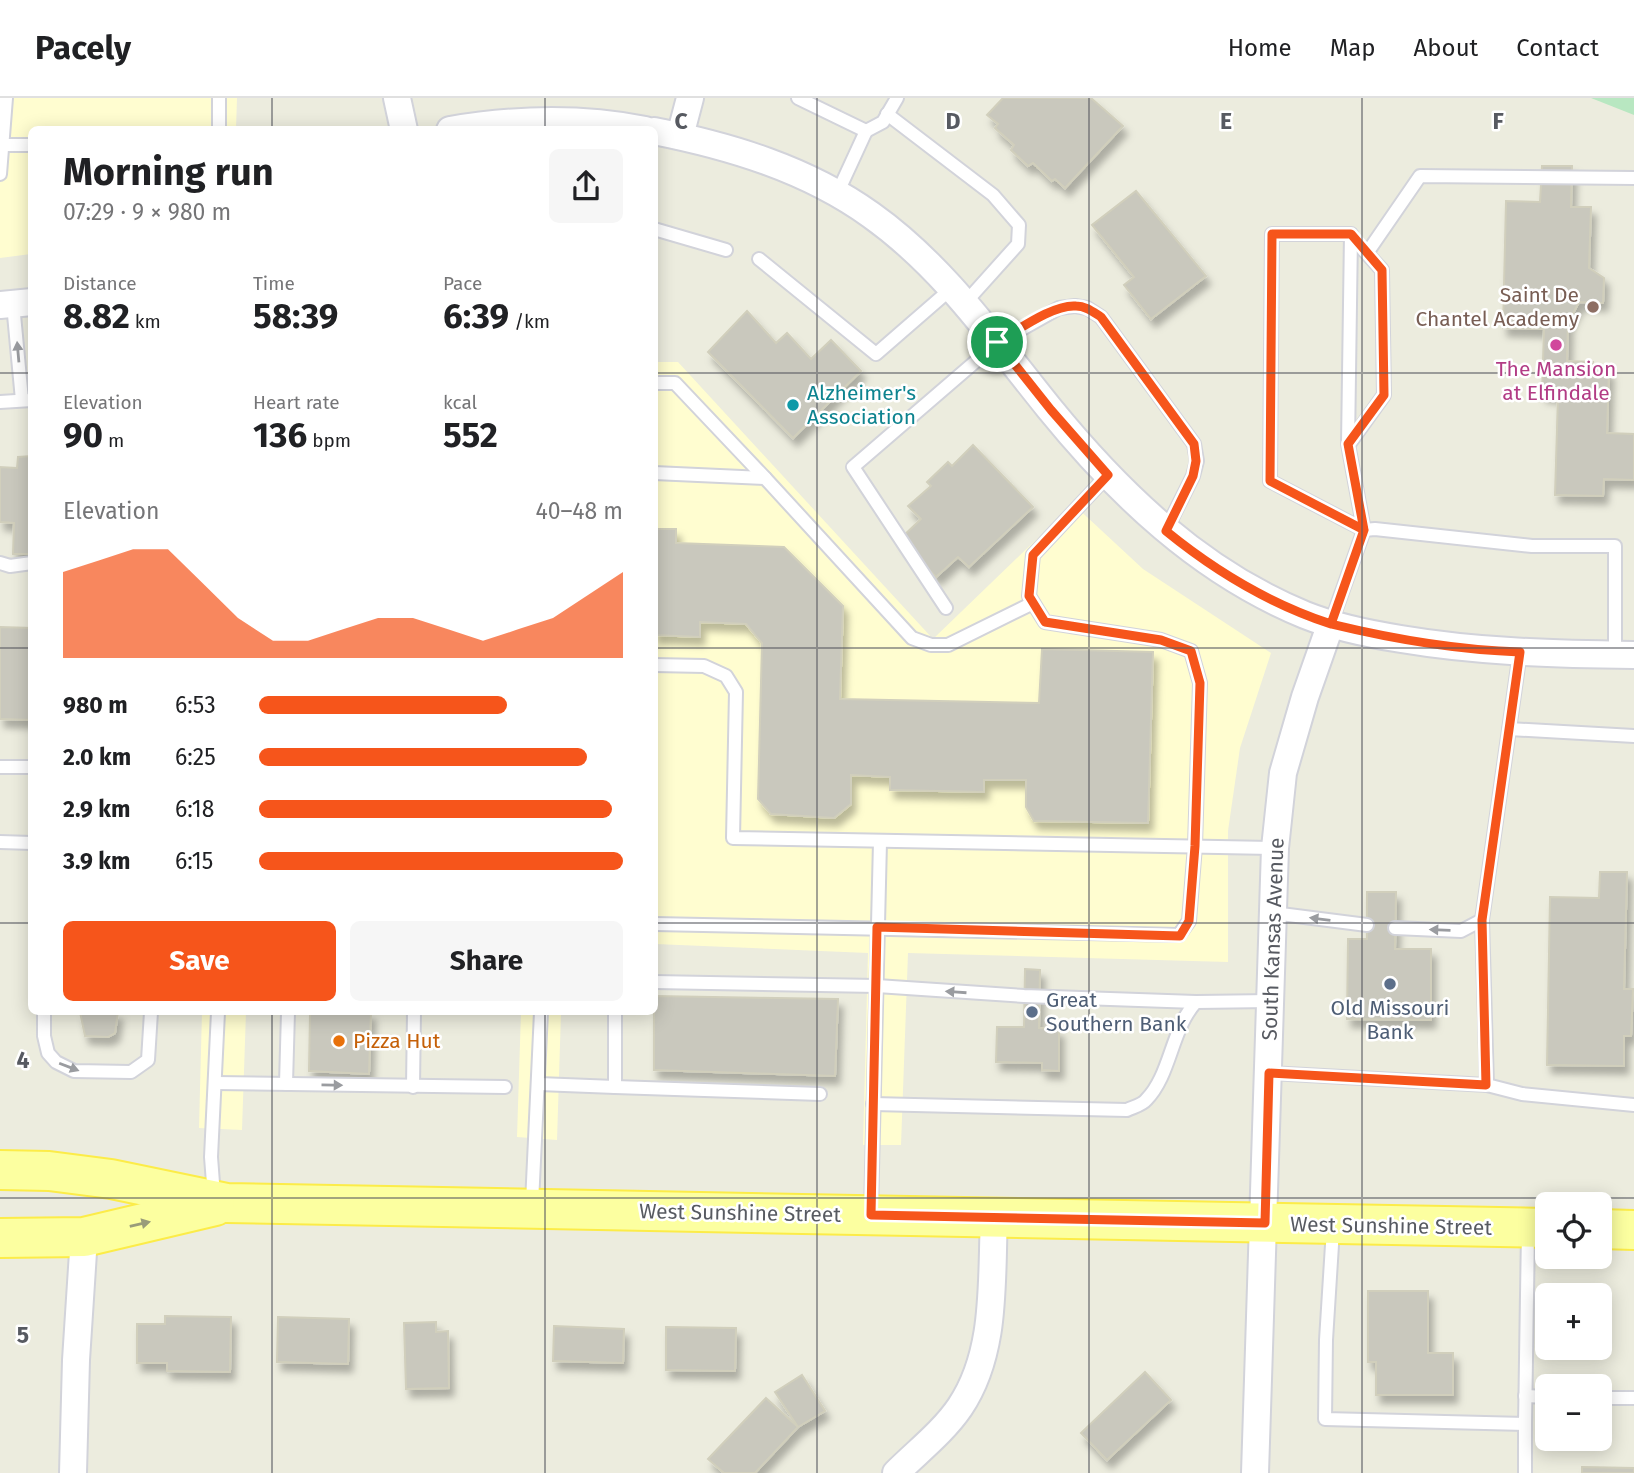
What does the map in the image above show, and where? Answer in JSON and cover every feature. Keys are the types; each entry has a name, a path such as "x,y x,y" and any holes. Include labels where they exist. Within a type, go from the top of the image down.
{"main road":[{"name":"West Sunshine Street","path":"0,1168 111,1179 220,1202 1535,1228"},
{"name":"West Sunshine Street","path":"0,1238 84,1237 220,1202"},
{"path":"1612,1229 1634,1230"}],"street":[{"path":"397,98 403,126"},
{"path":"691,98 667,134 731,149 782,167 837,194 870,214 906,242 958,296 1108,475 1166,531 1224,573 1306,616 1372,634 1430,644 1520,652 1625,655"},
{"path":"474,126 499,122 574,125"},
{"name":"South Kansas Avenue","path":"1255,1473 1275,848 1283,773 1305,697 1331,624"},
{"path":"896,1473 948,1422 960,1407 978,1372 990,1311 994,1218"},
{"path":"73,1473 76,1360 84,1237"}],"lane":[{"path":"0,174 6,98"},
{"path":"219,98 219,126"},
{"path":"798,98 866,131"},
{"path":"837,194 866,131 883,122 897,98"},
{"path":"759,259 876,354 958,296 1018,244 1019,225 993,194 887,114"},
{"path":"2,145 28,145"},
{"path":"1367,253 1420,176 1634,178"},
{"path":"658,230 726,250"},
{"path":"1348,444 1384,395 1382,270 1351,234 1272,234 1270,481 1364,530 1532,546 1615,546 1625,655"},
{"path":"1331,624 1364,530 1348,444 1351,234"},
{"path":"0,402 27,400 15,304"},
{"path":"946,608 853,467 997,342 1059,308 1087,308 1101,317 1194,444 1196,461 1193,476 1166,531"},
{"path":"658,383 675,383 912,638 930,645 948,645 1033,603"},
{"path":"658,472 765,478"},
{"path":"658,924 1180,936 1189,921 1195,846 1200,683 1191,651 1161,640 1045,622 1029,596 1033,555 1108,475"},
{"path":"0,563 10,566 28,564"},
{"path":"1486,1085 1482,920 1520,652"},
{"path":"658,665 704,666 726,676 736,692 733,838 1275,848"},
{"path":"1509,729 1634,736"},
{"path":"0,767 28,767"},
{"path":"0,842 28,843"},
{"path":"871,1215 880,842"},
{"path":"1273,913 1367,925"},
{"path":"1395,928 1461,931 1482,920"},
{"path":"658,982 877,986 1024,996 1196,1002 1271,1001"},
{"path":"873,1104 1127,1110 1146,1101 1159,1080 1186,1013 1196,1002"},
{"path":"44,1015 44,1036 48,1053 56,1062 74,1071 131,1072 148,1060 151,1015"},
{"path":"218,1015 211,1157 220,1202"},
{"path":"286,1084 288,1015"},
{"path":"413,1087 414,1015"},
{"path":"531,1209 541,1015"},
{"path":"615,1015 615,1087"},
{"path":"1269,1073 1486,1085 1522,1094 1634,1105"},
{"path":"215,1083 505,1087"},
{"path":"539,1084 820,1094"},
{"path":"1334,1225 1326,1340 1325,1419 1525,1424"},
{"path":"1525,1473 1525,1396 1535,1256"},
{"path":"1525,1396 1535,1396"},
{"path":"1612,1398 1634,1398"}],"shaded area":[{"path":"0,98 237,98 236,126 28,126 28,254 0,258"},
{"path":"658,362 678,362 933,639 1073,504 1143,569 1271,653 1240,748 1228,831 1228,962 908,953 901,1145 863,1145 868,953 658,944"},
{"path":"202,1015 246,1015 242,1130 199,1128"},
{"path":"521,1015 561,1015 557,1140 517,1137"}],"green space":[{"path":"1591,98 1634,98 1634,115"}],"building":[{"path":"1003,98 1091,98 1123,126 1065,188 1055,179 1052,181 1033,163 1028,166 1011,150 1014,145 995,128 998,124 987,115"},
{"name":"The Mansion at Elfindale","path":"1542,166 1572,166 1571,207 1591,207 1589,268 1604,278 1603,303 1579,302 1568,323 1567,361 1593,362 1592,369 1609,370 1607,433 1634,434 1634,480 1604,479 1603,496 1555,495 1558,395 1542,394 1544,329 1503,328 1506,201 1540,202"},
{"path":"1136,191 1206,276 1151,319 1124,285 1134,277 1092,225"},
{"name":"Alzheimer's Association","path":"747,311 776,343 787,333 811,359 831,340 861,371 793,438 708,352"},
{"path":"973,445 1033,507 969,567 958,557 936,577 900,539 921,519 908,506 931,486 927,482 948,462 952,466"},
{"path":"28,456 28,554 13,554 14,523 0,522 0,467 17,468 18,457"},
{"path":"658,529 676,529 676,543 784,547 843,606 840,699 1039,703 1042,649 1153,652 1148,823 1034,821 1026,807 1026,780 984,780 984,792 890,790 890,777 851,775 851,804 834,818 771,814 758,799 762,643 746,624 700,622 700,637 658,635"},
{"path":"0,627 28,628 28,720 0,719"},
{"path":"1600,872 1627,872 1624,989 1633,989 1631,1036 1624,1036 1624,1066 1547,1065 1550,897 1599,898"},
{"name":"Old Missouri Bank","path":"1367,892 1396,892 1395,949 1431,949 1431,1020 1347,1019 1348,939 1367,939"},
{"name":"Great Southern Bank","path":"1025,969 1040,970 1039,1028 1059,1029 1059,1071 1042,1070 1042,1063 996,1062 997,1027 1024,1027"},
{"path":"658,996 838,999 835,1076 654,1070 654,1015 658,1015"},
{"path":"81,1015 118,1015 115,1033 108,1037 85,1036"},
{"name":"Pizza Hut","path":"310,1015 371,1015 369,1074 309,1071"},
{"path":"1368,1291 1428,1291 1428,1353 1453,1353 1453,1395 1376,1395 1376,1362 1368,1362"},
{"path":"165,1316 231,1317 230,1372 167,1371 167,1363 137,1363 137,1324 165,1324"},
{"path":"278,1317 349,1319 348,1364 277,1362"},
{"path":"436,1322 436,1332 448,1331 449,1388 406,1389 404,1323"},
{"path":"554,1326 624,1329 623,1363 553,1361"},
{"path":"666,1327 736,1328 735,1371 666,1370"},
{"path":"1145,1372 1171,1400 1107,1460 1081,1433"},
{"path":"802,1375 825,1411 798,1427 775,1392"},
{"path":"766,1398 798,1427 755,1473 724,1473 708,1459"},
{"path":"1582,1467 1634,1468 1634,1473 1582,1473"}],"place":[{"name":"Saint De Chantel Academy","path":"1593,307"},
{"name":"The Mansion at Elfindale","path":"1556,345"},
{"name":"Alzheimer's Association","path":"793,405"},
{"name":"Old Missouri Bank","path":"1390,984"},
{"name":"Great Southern Bank","path":"1032,1012"},
{"name":"Pizza Hut","path":"339,1041"}],"route":[{"path":"997,342 1051,410 1108,475 1033,555 1029,596 1045,622 1161,640 1191,651 1200,683 1195,846 1189,921 1180,936 877,927 871,1215 1265,1223 1269,1073 1486,1085 1482,920 1520,652 1430,644 1331,624 1364,530 1348,444 1384,395 1382,270 1351,234 1272,234 1270,481 1364,530 1345,583 1331,624 1306,616 1266,597 1224,573 1166,531 1193,476 1196,461 1194,444 1101,317 1087,308 1059,308 997,342"}]}
